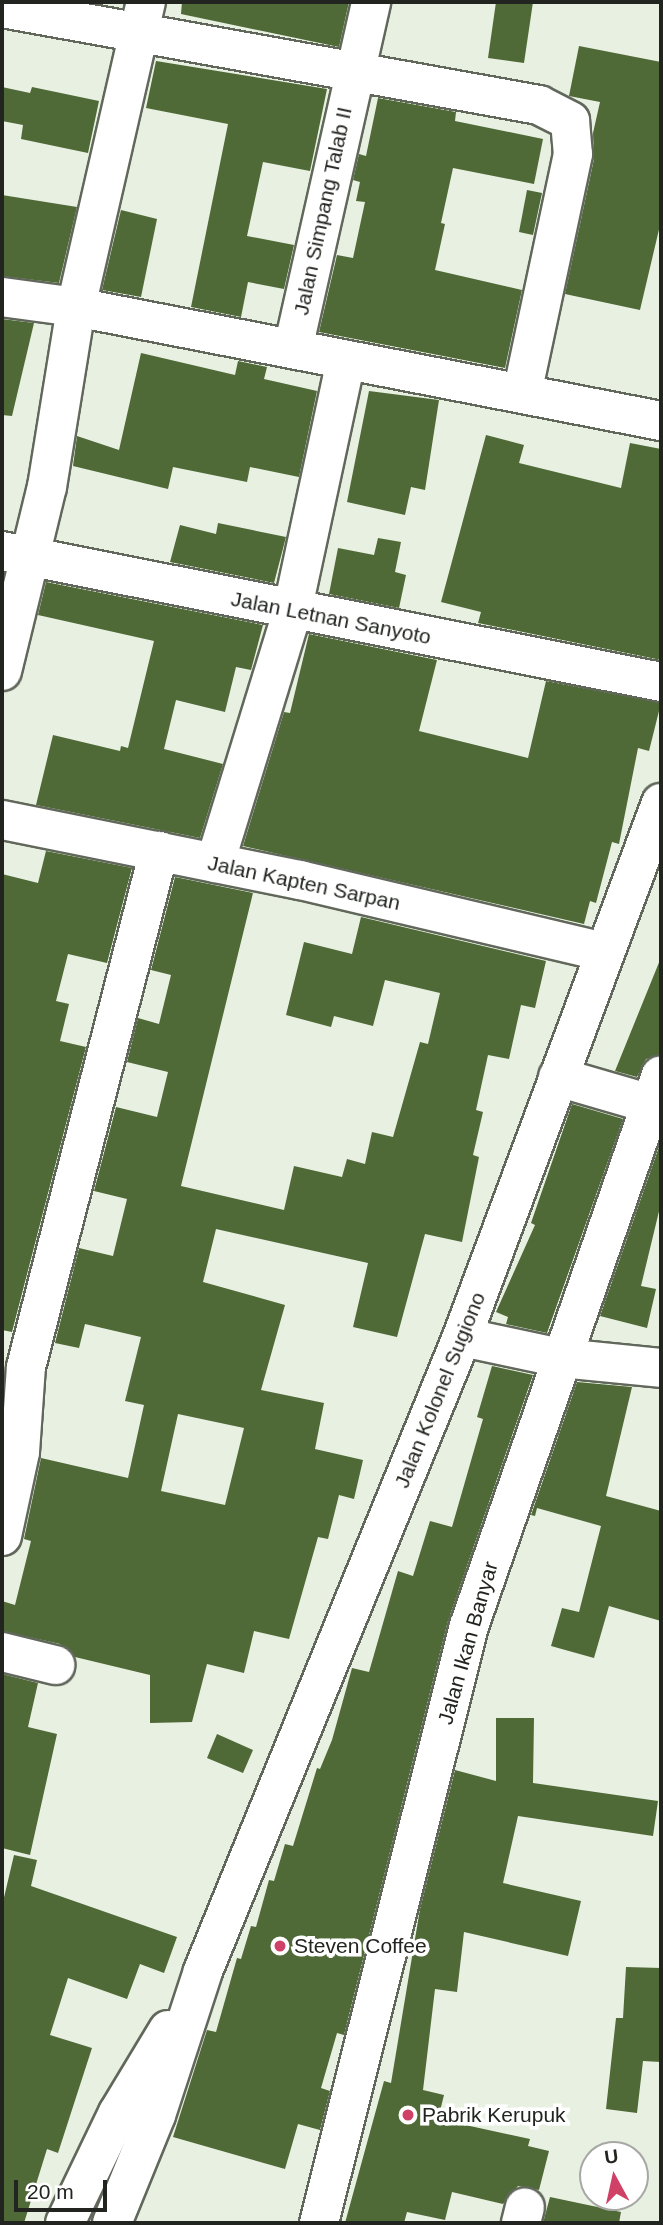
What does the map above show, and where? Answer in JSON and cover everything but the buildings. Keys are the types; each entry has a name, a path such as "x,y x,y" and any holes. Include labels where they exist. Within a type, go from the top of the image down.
{"street":[{"name":"Jalan Simpang Talab II","path":"293,349 371,2"},
{"path":"3,6 143,18 353,73 539,105 570,121 573,154 522,393"},
{"path":"2,671 17,553 143,18"},
{"path":"2,298 76,307 661,421"},
{"path":"215,863 292,612 346,360"},
{"name":"Jalan Letnan Sanyoto","path":"17,553 292,612 661,682"},
{"name":"Jalan Kolonel Sugiono","path":"113,2223 156,2115 203,1971 462,1337 661,803"},
{"name":"Jalan Kapten Sarpan","path":"2,820 215,863 605,952"},
{"path":"2,1536 20,1452 26,1367 159,851"},
{"path":"558,1077 657,1096"},
{"name":"Jalan Ikan Banyar","path":"319,2223 469,1626 561,1359 657,1096"},
{"path":"462,1337 561,1359 661,1368"},
{"path":"2,1652 55,1665"},
{"name":"Jalan Kolonel Sugiono","path":"65,2223 118,2112 203,1971"}],"place":[{"name":"Steven Coffee","path":"280,1946"},
{"name":"Pabrik Kerupuk","path":"408,2115"}]}
